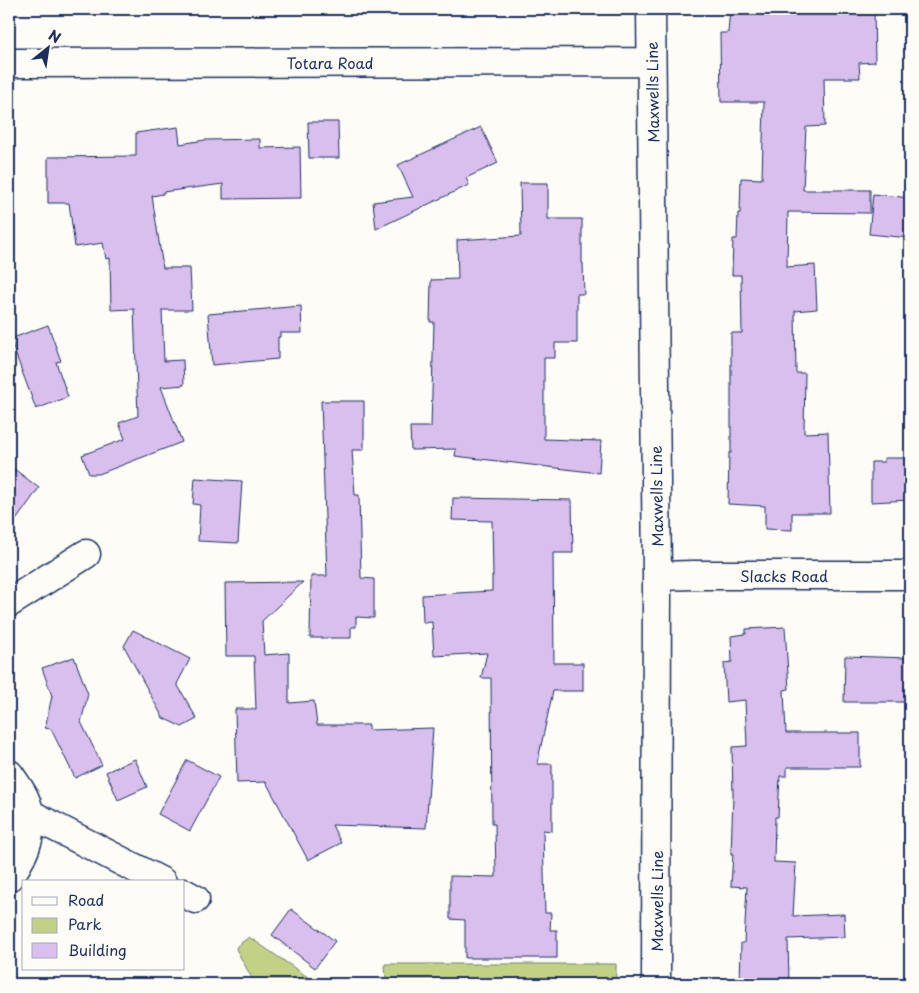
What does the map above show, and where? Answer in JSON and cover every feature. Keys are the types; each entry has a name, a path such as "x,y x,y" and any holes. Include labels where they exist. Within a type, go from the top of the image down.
{"street":[{"name":"Maxwells Line","path":"651,9 657,576 656,984"},
{"name":"Totara Road","path":"9,63 651,62"},
{"path":"9,603 86,554"},
{"name":"Slacks Road","path":"657,576 910,575"},
{"path":"9,774 24,796 30,814 29,838 18,865 9,877"},
{"path":"30,814 158,880"}],"green space":[{"path":"249,937 318,984 255,984 236,949 237,946"},
{"path":"385,964 616,964 616,984 386,984"}],"building":[{"path":"730,9 874,9 875,62 859,63 860,78 824,78 825,126 806,127 803,190 870,190 870,213 788,212 787,267 815,265 817,309 795,311 796,373 805,373 804,433 828,432 830,513 792,513 792,530 765,529 765,506 728,504 729,453 731,453 731,333 742,333 741,275 732,275 733,239 737,239 741,178 762,179 764,102 721,102 720,33 728,33"},
{"path":"308,122 338,122 339,158 309,158"},
{"path":"178,127 180,144 205,140 260,139 260,148 300,147 301,198 223,199 223,184 163,192 163,194 152,196 163,268 190,268 192,310 162,310 164,361 183,360 184,385 161,387 182,442 99,474 89,474 82,455 125,439 119,423 138,416 134,309 111,310 110,258 106,259 103,243 75,247 69,203 48,203 48,157 136,156 136,133"},
{"path":"481,127 498,163 466,178 469,185 376,229 373,202 413,197 398,165"},
{"path":"520,183 548,183 548,219 582,219 584,294 577,294 577,343 555,343 555,358 544,358 544,439 601,441 599,473 455,456 456,449 411,450 410,427 431,427 434,322 430,322 431,280 458,279 457,240 521,236"},
{"path":"873,194 910,198 910,238 869,234"},
{"path":"301,306 302,333 280,333 280,337 278,337 278,359 212,365 208,314"},
{"path":"48,325 61,361 56,362 68,397 36,409 10,339"},
{"path":"321,401 364,401 364,450 352,450 355,495 359,495 361,578 374,579 374,618 356,617 356,627 351,627 351,638 310,638 311,576 327,576"},
{"path":"884,458 910,458 910,500 871,502 871,462 884,462"},
{"path":"9,465 39,488 9,530"},
{"path":"195,478 242,481 238,543 198,541 200,505 193,504"},
{"path":"453,498 572,500 573,553 553,553 554,663 583,663 583,691 553,691 537,764 552,764 552,831 543,830 545,913 551,913 550,930 557,930 557,958 465,958 465,920 450,919 450,876 496,877 495,824 492,824 491,678 481,678 487,653 434,656 432,622 423,623 422,595 492,591 492,521 452,520"},
{"path":"303,582 262,621 264,655 289,653 289,703 314,701 317,725 369,725 369,730 433,728 426,828 332,825 341,843 308,860 266,782 237,783 235,709 256,709 254,656 226,656 225,583"},
{"path":"785,627 789,689 784,690 786,733 860,733 860,767 787,767 787,776 780,776 778,817 775,817 774,862 796,863 793,916 844,914 845,937 788,939 789,984 740,984 741,943 744,943 747,887 731,886 733,854 731,854 732,747 747,746 745,700 726,702 724,663 732,662 731,636 746,634 746,629"},
{"path":"133,630 190,659 177,684 197,719 182,727 163,718 124,646"},
{"path":"845,656 910,658 910,702 844,702"},
{"path":"74,657 88,694 81,722 102,765 75,778 51,729 45,728 52,696 42,668"},
{"path":"135,759 147,787 118,800 106,772"},
{"path":"187,760 219,777 190,831 158,814"},
{"path":"291,909 335,941 315,968 272,935"}]}
